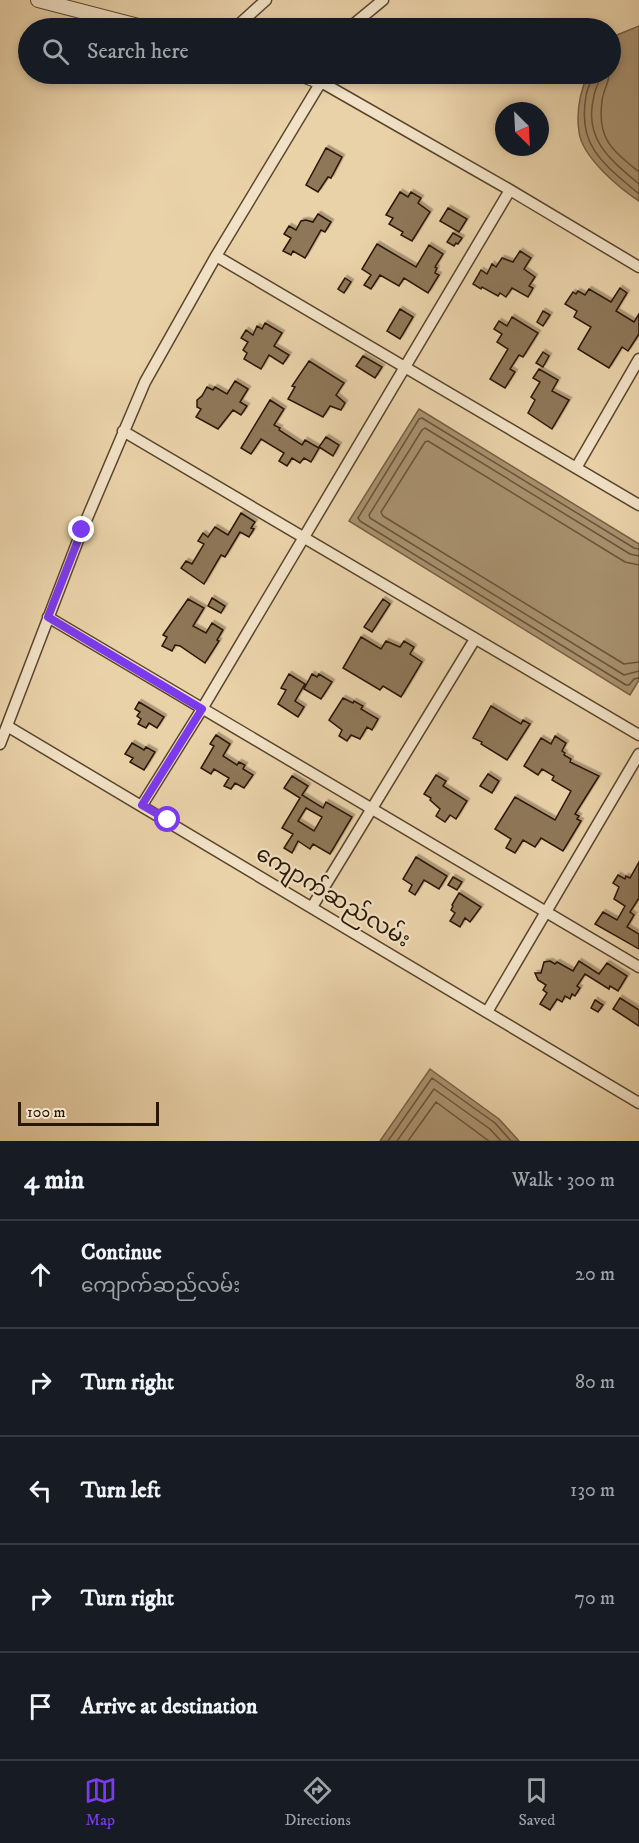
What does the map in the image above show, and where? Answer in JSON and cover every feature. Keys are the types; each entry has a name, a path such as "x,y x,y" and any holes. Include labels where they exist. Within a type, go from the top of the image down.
{"street":[{"path":"38,0 107,18"},
{"path":"246,18 266,0"},
{"path":"361,18 383,0"},
{"path":"0,744 82,530 145,382 216,256 320,84"},
{"path":"324,84 639,267"},
{"path":"142,805 202,709 510,190"},
{"path":"216,256 639,506"},
{"path":"576,468 639,359"},
{"path":"123,432 639,735"},
{"path":"48,617 639,967"},
{"path":"312,907 475,639"},
{"name":"ကျောက်ဆည်လမ်း","path":"7,726 639,1103"},
{"path":"487,1012 639,754"}],"water":[{"path":"639,26 639,201 612,180 594,161 587,152 579,132 578,110 584,84 621,84 621,33"},
{"path":"419,409 639,544 639,680 630,695 349,521"},
{"path":"430,1069 499,1119 519,1141 380,1141"}],"building":[{"path":"326,148 342,157 331,178 328,177 318,192 306,185"},
{"path":"400,192 408,197 411,192 421,198 418,203 430,212 412,241 401,235 403,232 389,224 393,218 386,215"},
{"path":"448,208 467,219 459,232 440,221"},
{"path":"318,214 331,222 325,232 321,230 305,258 293,251 291,255 283,251 291,238 284,234 289,226 296,230 301,221 313,222"},
{"path":"453,233 462,238 454,246 447,242"},
{"path":"377,244 416,267 429,245 443,254 435,267 437,268 435,273 439,275 428,293 404,278 399,286 380,275 371,289 364,285 371,275 362,269"},
{"path":"520,251 531,258 524,269 535,277 529,286 533,288 528,297 512,288 506,297 500,293 498,296 473,284 481,270 487,274 492,264 496,267 502,258 513,262"},
{"path":"345,278 351,282 344,293 338,289"},
{"path":"620,288 627,293 616,311 634,322 639,314 639,334 628,351 622,347 609,368 578,349 591,327 574,317 577,311 565,304 573,292 576,294 578,291 585,295 589,289 611,302"},
{"path":"400,309 413,317 400,339 387,331"},
{"path":"543,311 550,315 543,326 537,322"},
{"path":"512,317 538,333 523,357 519,355 510,369 515,372 505,388 490,379 508,349 497,342 502,334 494,329 499,321 507,326"},
{"path":"265,323 282,333 274,346 289,355 283,364 269,355 261,369 244,359 247,353 243,350 248,342 241,338 246,330 253,335 257,326 262,329"},
{"path":"543,352 549,356 543,367 536,363"},
{"path":"363,356 382,367 375,378 356,366"},
{"path":"309,361 344,383 336,395 345,403 341,410 330,406 323,417 288,399 295,387 292,386"},
{"path":"539,369 558,380 552,391 569,400 552,429 528,413 535,400 531,397 540,382 533,378"},
{"path":"235,381 248,389 240,402 247,406 241,415 233,410 218,429 196,417 201,409 197,407 197,400 207,387 213,390 215,387 227,394"},
{"path":"270,400 284,409 274,425 280,428 279,430 302,445 305,440 319,448 311,462 304,458 300,463 292,458 287,466 279,461 284,453 261,439 251,454 241,448"},
{"path":"326,437 339,445 333,456 319,447"},
{"path":"241,513 255,522 251,528 254,529 249,537 240,532 225,557 221,555 204,584 181,568 186,561 192,564 204,544 198,541 203,533 208,537 215,527 228,535"},
{"path":"212,598 225,606 221,613 208,606"},
{"path":"188,599 204,608 193,626 206,633 212,623 223,630 205,663 180,646 175,645 172,651 162,646 167,637 163,635"},
{"path":"383,599 390,604 372,632 364,627"},
{"path":"361,637 381,649 386,641 400,647 404,641 414,647 410,654 422,662 401,697 383,686 380,690 343,668"},
{"path":"289,674 305,684 295,701 304,707 298,717 278,704 286,690 281,688"},
{"path":"312,674 317,677 319,674 332,682 321,699 304,689"},
{"path":"343,698 363,706 361,709 378,719 372,730 367,727 360,739 351,735 347,741 339,736 342,730 329,720"},
{"path":"139,702 164,717 157,728 149,723 146,728 138,724 141,719 137,716 140,712 135,709"},
{"path":"491,706 521,724 523,720 530,724 507,760 473,738"},
{"path":"216,735 230,744 223,756 237,765 239,762 245,765 243,769 253,775 244,788 235,783 231,789 224,786 229,778 214,769 211,774 201,768 214,746 210,744"},
{"path":"555,736 566,743 562,751 571,759 570,762 599,776 575,814 581,821 563,851 541,838 535,847 523,840 515,853 506,848 511,839 495,829 515,797 555,820 571,791 552,780 554,776 542,769 538,775 524,766 541,738 551,744"},
{"path":"132,743 144,750 146,747 155,752 144,770 130,762 133,758 125,754"},
{"path":"488,774 499,781 492,793 480,786"},
{"path":"436,775 446,781 443,786 467,801 456,819 450,815 445,822 436,816 440,809 430,800 431,798 424,794"},
{"path":"292,776 308,786 302,795 323,808 326,802 352,817 330,854 313,844 310,849 298,841 292,853 284,848 293,834 282,828 300,798 284,788","holes":["306,808 322,817 314,831 298,821"]},
{"path":"416,857 447,876 439,889 424,880 415,895 409,891 412,885 403,879"},
{"path":"639,862 639,898 630,912 634,915 627,927 639,934 639,949 595,924 603,912 617,920 625,906 614,899 619,887 613,883 618,875 625,879 626,876 630,878"},
{"path":"453,877 462,882 457,890 448,885"},
{"path":"459,893 481,907 470,922 465,918 460,927 450,921 455,913 451,910 452,905"},
{"path":"550,961 555,964 557,962 573,971 579,961 599,974 607,963 627,976 618,991 610,986 609,989 585,974 577,986 580,988 575,996 572,994 570,999 565,996 562,1002 557,999 550,1010 540,1004 547,993 543,990 546,985 538,980 535,973 541,973 544,962"},
{"path":"620,998 639,1010 639,1026 613,1009"},
{"path":"595,1000 603,1005 598,1012 591,1008"}],"route":[{"path":"82,530 48,617 202,709 142,805 168,820"}]}
